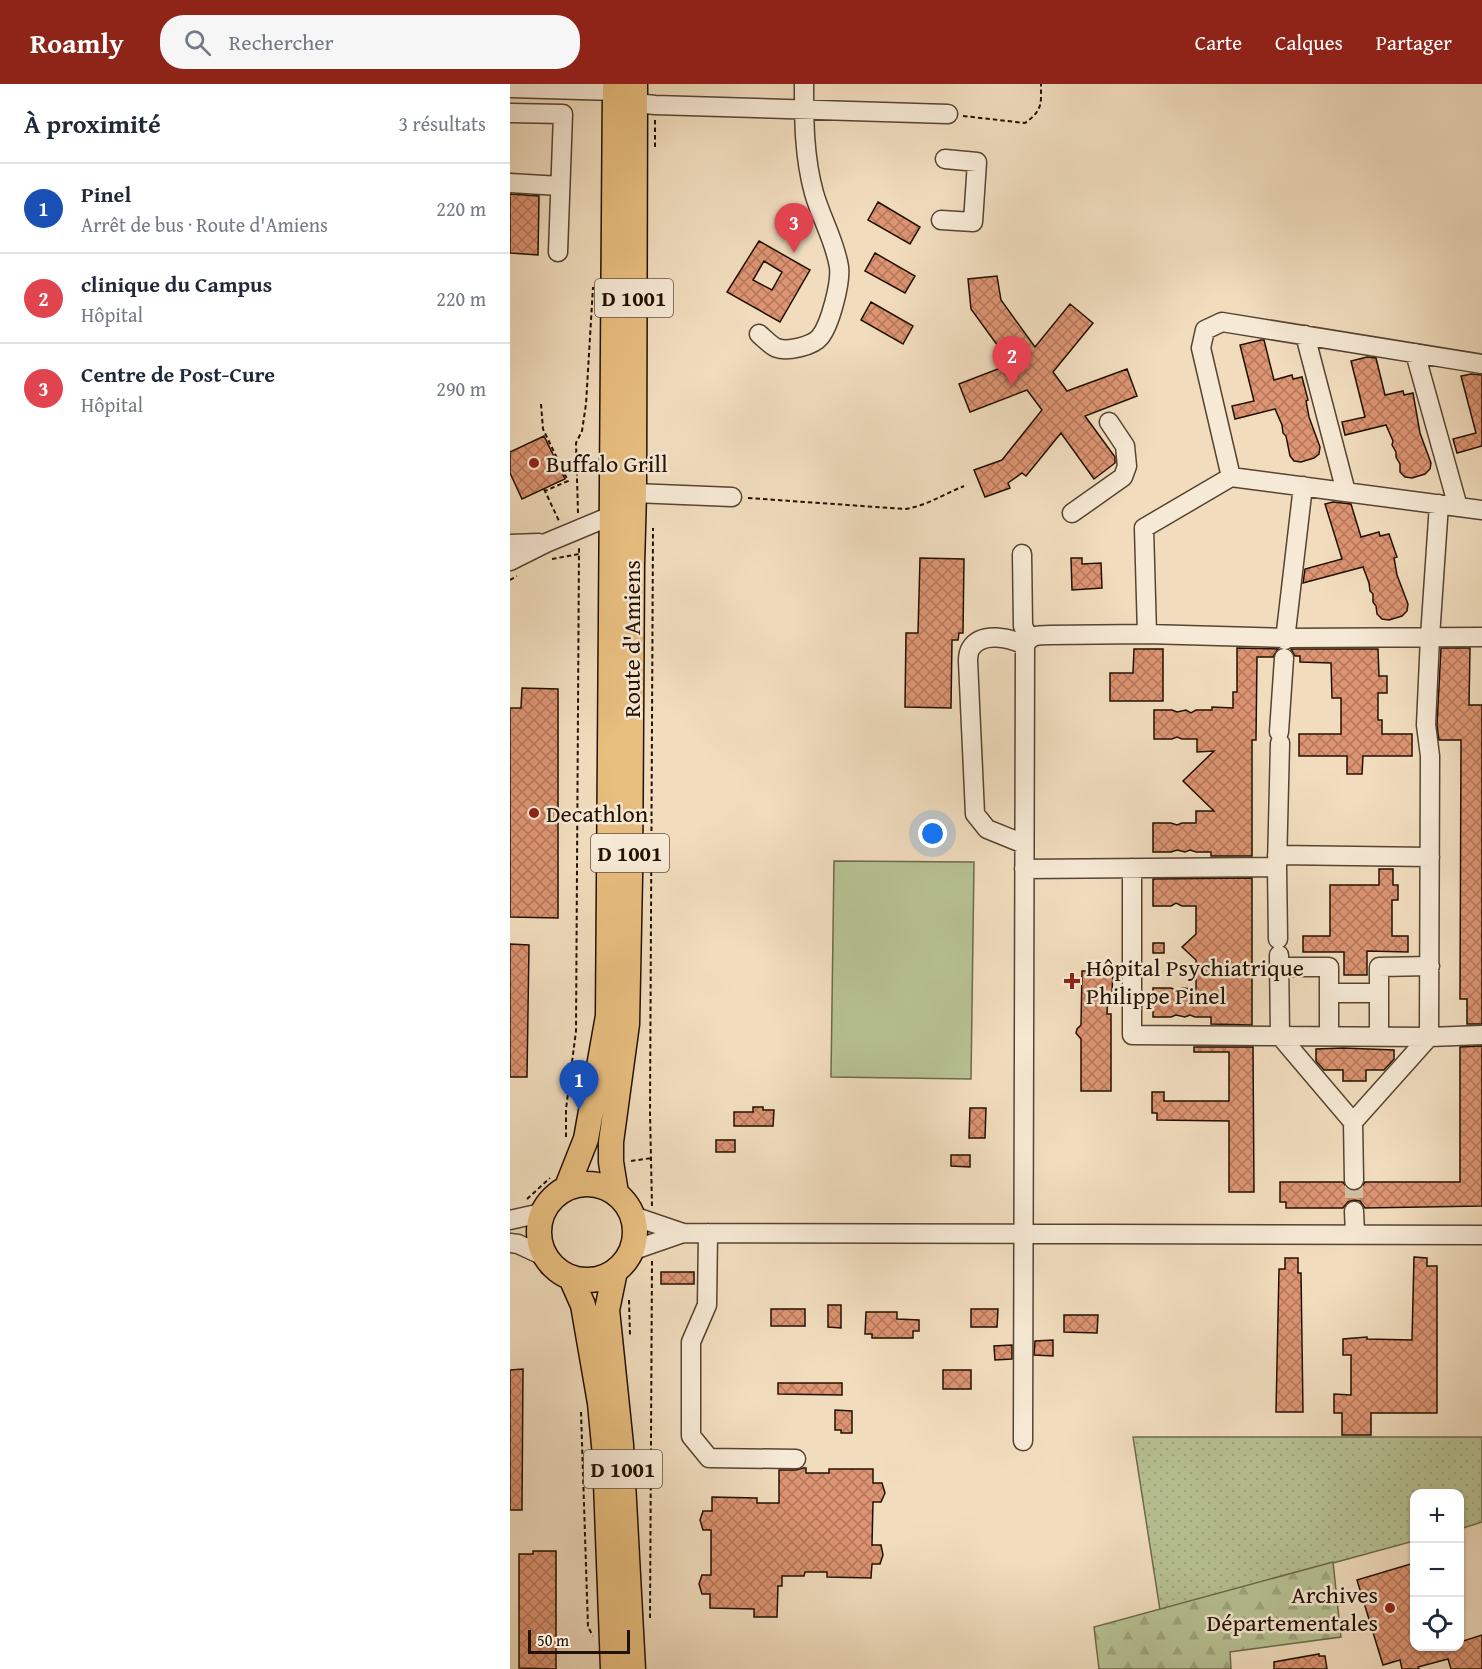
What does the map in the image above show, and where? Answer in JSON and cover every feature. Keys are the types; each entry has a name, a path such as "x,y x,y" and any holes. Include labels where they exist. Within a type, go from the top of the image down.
{"main road":[{"name":"Route d'Amiens","path":"560,1181 586,1139 608,1016 633,503 614,276 621,92"},
{"name":"Route d'Amiens","path":"616,1192 611,1162 611,1142 627,1024 633,503 634,153 621,92"},
{"path":"560,1181 600,1185 616,1192 629,1207 633,1216 635,1240 625,1262 615,1271 594,1280 564,1281 560,1273 542,1264 534,1207 548,1203 560,1181"},
{"name":"D 1001","path":"615,1271 607,1310 621,1445 633,1669"},
{"name":"D 1001","path":"564,1281 584,1305 600,1403 605,1456 613,1669"}],"street":[{"path":"759,334 778,348 800,348 820,338 836,302 839,269 832,241 814,194 804,140 804,84"},
{"path":"510,88 621,92 804,108 948,114"},
{"path":"510,112 529,88"},
{"path":"510,112 563,114 558,252"},
{"path":"941,220 972,222 977,162 945,159"},
{"path":"510,183 560,186"},
{"path":"1231,477 1202,348 1205,330 1222,321 1482,364"},
{"path":"1305,335 1346,492"},
{"path":"1415,353 1458,507"},
{"path":"1071,513 1124,477 1127,466 1125,446 1109,422"},
{"path":"1147,634 1144,528 1231,477 1482,510"},
{"path":"1303,486 1285,645 1280,737 1277,861 1280,1036 1353,1122 1354,1180"},
{"path":"516,567 549,551 579,529 633,503 732,497"},
{"path":"1353,1122 1429,1036 1430,756 1426,725 1439,504"},
{"path":"510,544 549,551"},
{"path":"1022,554 1023,626 1027,641 1024,844 1023,1441"},
{"path":"1024,844 987,830 975,814 968,662 970,649 978,641 992,638 1027,641 1042,635 1147,634 1285,645 1430,637 1482,637"},
{"path":"1024,869 1132,868 1430,857"},
{"path":"1132,868 1132,1035 1482,1035"},
{"path":"1279,954 1329,967 1329,1036"},
{"path":"1379,1036 1379,967 1430,966"},
{"path":"1329,993 1379,993"},
{"path":"510,1220 534,1207"},
{"path":"1354,1211 1355,1234"},
{"path":"633,1216 683,1233 1482,1235"},
{"path":"631,1251 683,1233"},
{"path":"708,1233 707,1305 692,1342 691,1436 710,1458 796,1459"},
{"path":"510,1243 518,1244 542,1264"}],"path":[{"path":"948,114 1025,123 1035,116 1041,107 1041,84"},
{"path":"621,92 655,150"},
{"path":"565,1143 566,1109 576,1031 579,529 576,442 582,431 594,281 614,276"},
{"path":"541,404 543,429 568,480 544,490 560,524"},
{"path":"732,497 905,509 921,507 964,486"},
{"path":"633,503 652,1158 650,1201 657,1225"},
{"path":"549,551 579,554"},
{"path":"510,580 516,567"},
{"path":"534,1207 560,1181"},
{"path":"651,1623 650,1267 656,1243"},
{"path":"542,1264 564,1281"},
{"path":"580,1407 588,1627 596,1642"}],"green space":[{"path":"834,861 974,862 971,1079 831,1077"},
{"path":"1133,1437 1482,1437 1482,1522 1464,1528 1464,1489 1410,1489 1410,1542 1160,1610"},
{"path":"1333,1562 1341,1637 1230,1652 1231,1669 1099,1669 1094,1627"}],"building":[{"path":"510,194 539,196 538,255 510,253"},
{"path":"878,202 920,227 910,244 868,220"},
{"path":"759,241 810,270 780,322 727,292","holes":["764,261 782,272 772,290 753,280"]},
{"path":"875,253 915,276 905,293 865,271"},
{"path":"997,276 1001,300 1035,347 1070,304 1093,323 1053,372 1067,391 1127,369 1137,396 1085,416 1115,457 1115,463 1094,479 1061,433 1026,476 1022,473 1008,483 1010,488 985,497 974,470 1002,460 1042,410 1027,390 970,412 959,384 1011,364 971,309 968,279"},
{"path":"871,302 913,326 903,344 861,320"},
{"path":"1264,340 1274,380 1292,375 1293,379 1302,377 1308,400 1306,401 1309,417 1320,447 1319,454 1314,458 1301,462 1294,461 1290,456 1286,436 1275,409 1235,419 1232,406 1254,401 1240,345"},
{"path":"1367,357 1376,358 1385,395 1403,391 1404,395 1413,393 1420,433 1431,463 1430,469 1425,474 1412,478 1405,477 1400,472 1400,464 1386,425 1345,435 1342,422 1365,417 1351,361"},
{"path":"1482,375 1482,446 1457,453 1453,439 1476,433 1461,376"},
{"name":"Buffalo Grill","path":"544,436 565,479 522,499 510,473 510,452"},
{"path":"1333,502 1351,504 1361,537 1379,532 1380,536 1389,534 1397,557 1394,558 1397,575 1408,604 1407,611 1402,616 1389,620 1382,619 1377,614 1373,594 1363,567 1303,583 1305,569 1342,559 1325,504"},
{"path":"920,558 964,559 963,633 959,633 958,640 952,640 951,708 905,707 906,633 918,633"},
{"path":"1071,558 1082,558 1082,564 1101,563 1102,588 1072,590"},
{"path":"1237,648 1278,649 1273,657 1257,657 1256,740 1252,740 1252,856 1211,856 1211,852 1190,850 1153,852 1153,823 1177,825 1196,823 1196,811 1214,811 1183,781 1214,751 1197,752 1197,739 1177,737 1154,739 1154,710 1177,712 1186,710 1191,713 1196,710 1212,710 1212,707 1233,708 1233,692 1237,692"},
{"path":"1441,648 1470,648 1469,705 1482,705 1482,1024 1467,1024 1467,999 1460,999 1461,740 1439,740 1437,725"},
{"path":"1134,649 1163,649 1163,701 1110,701 1110,673 1133,673"},
{"path":"1291,649 1378,649 1379,676 1387,676 1387,693 1378,693 1378,720 1382,720 1382,734 1412,734 1412,756 1363,756 1362,774 1347,774 1347,756 1299,756 1299,734 1341,734 1341,698 1332,698 1331,663 1300,662 1300,656 1295,656"},
{"name":"Decathlon","path":"522,688 558,689 558,918 510,917 510,708 521,708"},
{"path":"1379,869 1393,869 1393,885 1398,885 1398,900 1392,900 1392,936 1408,936 1408,952 1367,951 1367,975 1344,975 1344,952 1303,952 1303,936 1330,936 1330,885 1379,885"},
{"path":"1252,878 1252,1025 1211,1024 1211,1017 1190,1015 1153,1017 1153,988 1171,988 1177,991 1182,988 1196,989 1196,960 1182,947 1196,934 1196,906 1182,906 1176,903 1171,906 1153,906 1153,879"},
{"path":"1153,943 1164,943 1164,953 1153,953"},
{"path":"510,944 529,945 527,1077 510,1077"},
{"path":"1082,971 1113,971 1112,993 1108,993 1107,1014 1111,1014 1111,1091 1081,1091 1081,1039 1076,1033 1081,1025"},
{"path":"1482,1046 1482,1206 1365,1208 1360,1201 1354,1200 1348,1202 1343,1208 1286,1208 1286,1202 1280,1202 1280,1182 1343,1182 1348,1189 1354,1191 1360,1189 1365,1182 1460,1182 1460,1047"},
{"path":"1194,1047 1253,1047 1254,1192 1229,1192 1229,1121 1157,1120 1157,1113 1152,1113 1152,1092 1164,1092 1164,1101 1229,1101 1229,1052 1194,1052"},
{"path":"1316,1049 1394,1050 1394,1059 1384,1070 1366,1070 1366,1081 1343,1081 1343,1070 1324,1070 1316,1061"},
{"path":"753,1107 774,1110 773,1126 734,1126 734,1112 753,1112"},
{"path":"970,1108 986,1108 985,1138 969,1138"},
{"path":"716,1140 735,1140 735,1152 716,1152"},
{"path":"951,1155 970,1155 970,1167 951,1166"},
{"path":"1414,1257 1427,1258 1427,1266 1437,1266 1437,1413 1371,1413 1371,1435 1342,1435 1342,1413 1334,1413 1334,1394 1351,1395 1351,1355 1343,1355 1343,1339 1367,1337 1367,1339 1412,1340"},
{"path":"1285,1258 1298,1258 1298,1273 1301,1273 1303,1412 1276,1412 1279,1269 1285,1269"},
{"path":"661,1272 694,1272 694,1284 661,1284"},
{"path":"828,1305 841,1305 841,1328 828,1327"},
{"path":"771,1309 805,1309 805,1326 771,1326"},
{"path":"971,1309 998,1309 997,1327 971,1327"},
{"path":"866,1312 897,1312 897,1319 919,1320 919,1331 913,1331 913,1338 872,1338 872,1334 865,1334"},
{"path":"1064,1315 1098,1315 1097,1333 1064,1332"},
{"path":"1053,1340 1053,1356 1034,1355 1035,1341"},
{"path":"1012,1345 1012,1359 995,1360 994,1346"},
{"path":"523,1369 522,1510 510,1510 510,1370"},
{"path":"943,1370 971,1370 971,1389 943,1389"},
{"path":"778,1383 842,1383 842,1395 778,1394"},
{"path":"835,1410 852,1411 852,1433 841,1433 841,1430 835,1430"},
{"path":"806,1468 806,1473 829,1473 829,1469 873,1469 873,1483 882,1483 885,1493 881,1502 873,1502 872,1545 881,1545 883,1555 880,1564 872,1564 871,1578 827,1577 827,1572 805,1572 804,1576 782,1576 782,1586 778,1586 777,1617 754,1617 754,1609 710,1608 710,1594 702,1594 699,1584 702,1575 711,1575 711,1530 703,1530 700,1520 703,1511 712,1511 712,1497 757,1498 757,1503 779,1503 779,1470"},
{"path":"533,1551 556,1551 556,1669 519,1668 519,1554 533,1554"},
{"name":"Archives Départementales","path":"1410,1564 1410,1651 1464,1651 1464,1641 1482,1635 1482,1669 1451,1669 1448,1659 1418,1667 1419,1669 1402,1669 1400,1660 1383,1665 1357,1580"},
{"path":"1319,1654 1319,1656 1325,1656 1327,1669 1274,1669 1274,1662"}],"tunnel":[{"path":"1354,1180 1354,1211"}],"place":[{"name":"Centre de Post-Cure","path":"794,253"},
{"name":"clinique du Campus","path":"1012,386"},
{"name":"Buffalo Grill","path":"534,463"},
{"name":"Decathlon","path":"534,813"},
{"name":"Hôpital Psychiatrique Philippe Pinel","path":"1072,981"},
{"name":"Pinel","path":"579,1110"},
{"name":"Archives Départementales","path":"1390,1608"}]}
